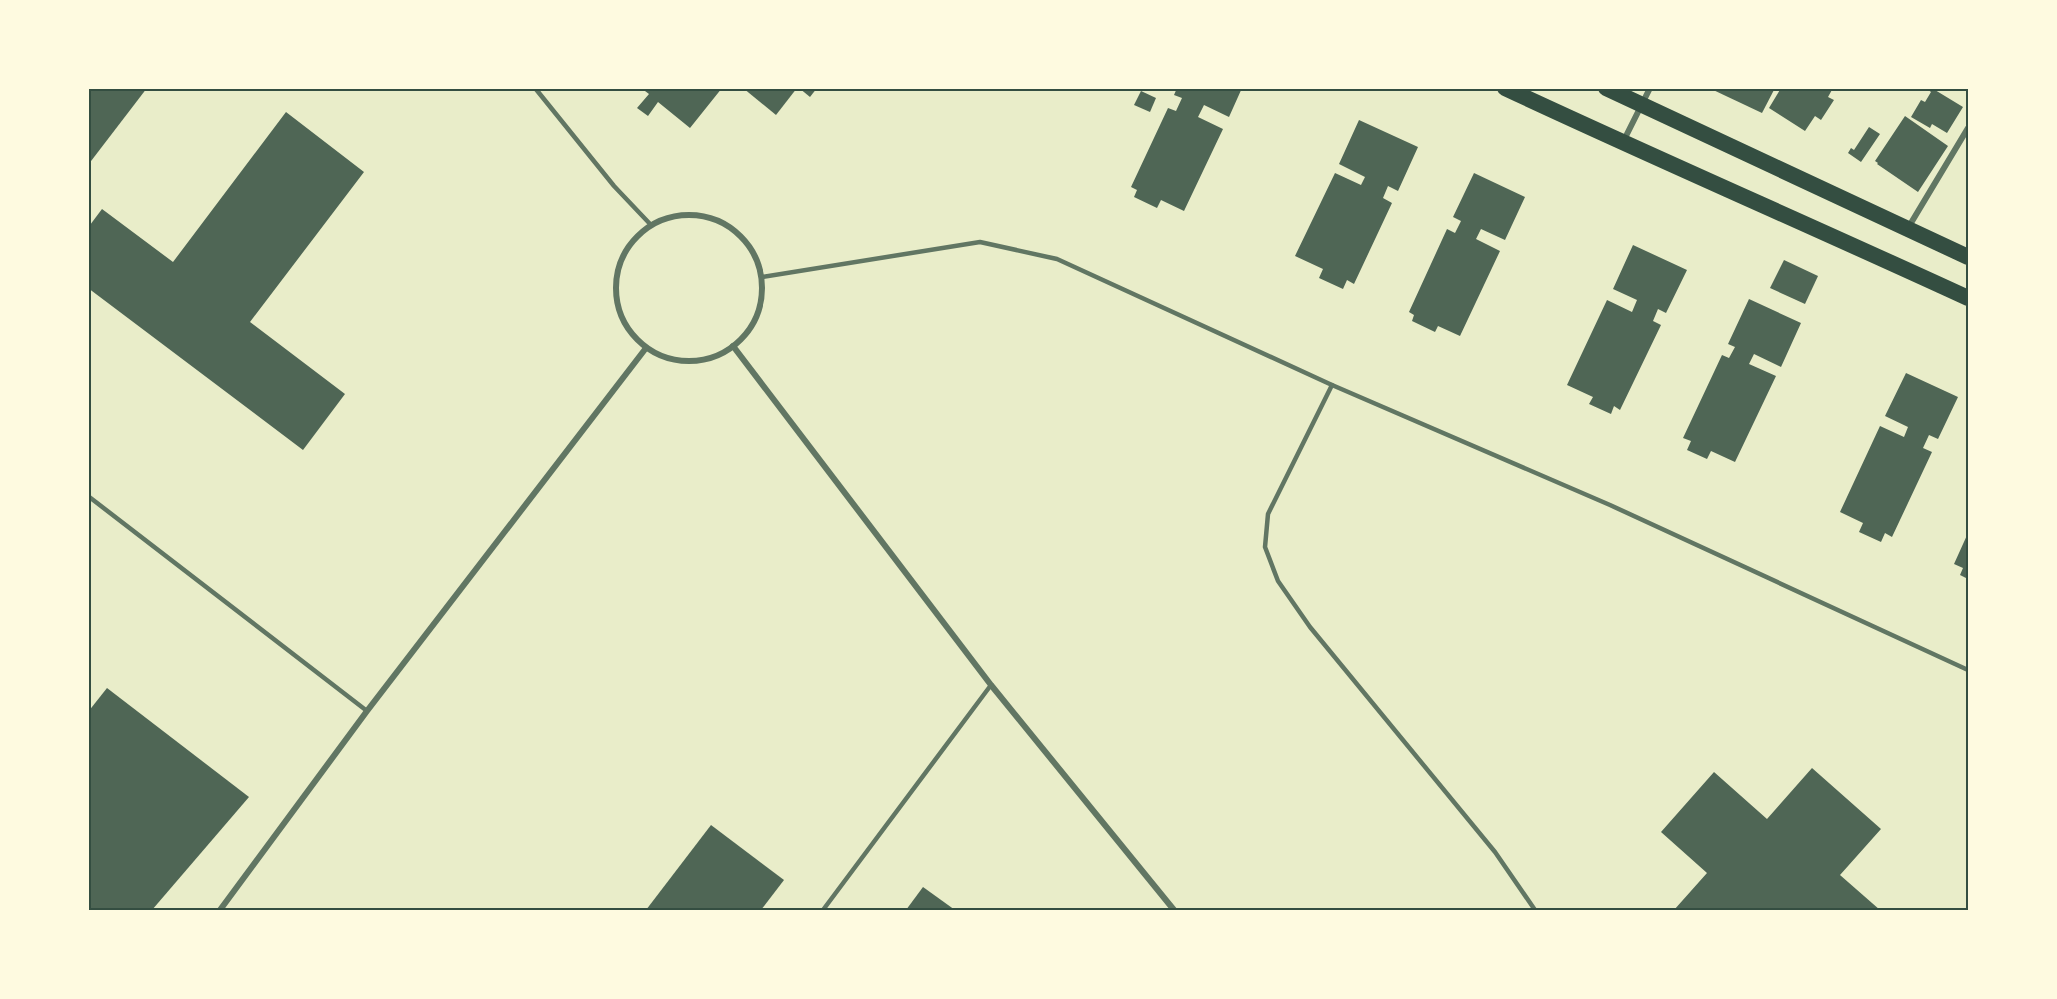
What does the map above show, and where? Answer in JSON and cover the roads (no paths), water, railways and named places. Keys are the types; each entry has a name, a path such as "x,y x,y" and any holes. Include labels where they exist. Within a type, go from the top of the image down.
{"highway":[{"path":"1505,88 1968,298"},
{"path":"1606,88 1968,257"}],"street":[{"path":"1623,143 1650,88"},
{"path":"1908,228 1968,128"},
{"path":"685,215 703,216 736,231 748,244 757,260 762,277 762,297 757,316 747,333 717,356 699,361 680,361 662,357 646,348 628,331 618,309 615,285 620,262 624,255 633,241 651,225 668,218 685,215"},
{"path":"733,346 991,685 1174,910"},
{"path":"220,910 367,711 646,348"}],"lane":[{"path":"535,88 615,186 651,225"},
{"path":"762,277 980,242 1057,259 1332,385 1610,505 1968,670"},
{"path":"1332,385 1268,513 1265,546 1278,581 1310,627 1495,852 1535,910"},
{"path":"88,496 367,711"},
{"path":"823,910 991,685"}]}
